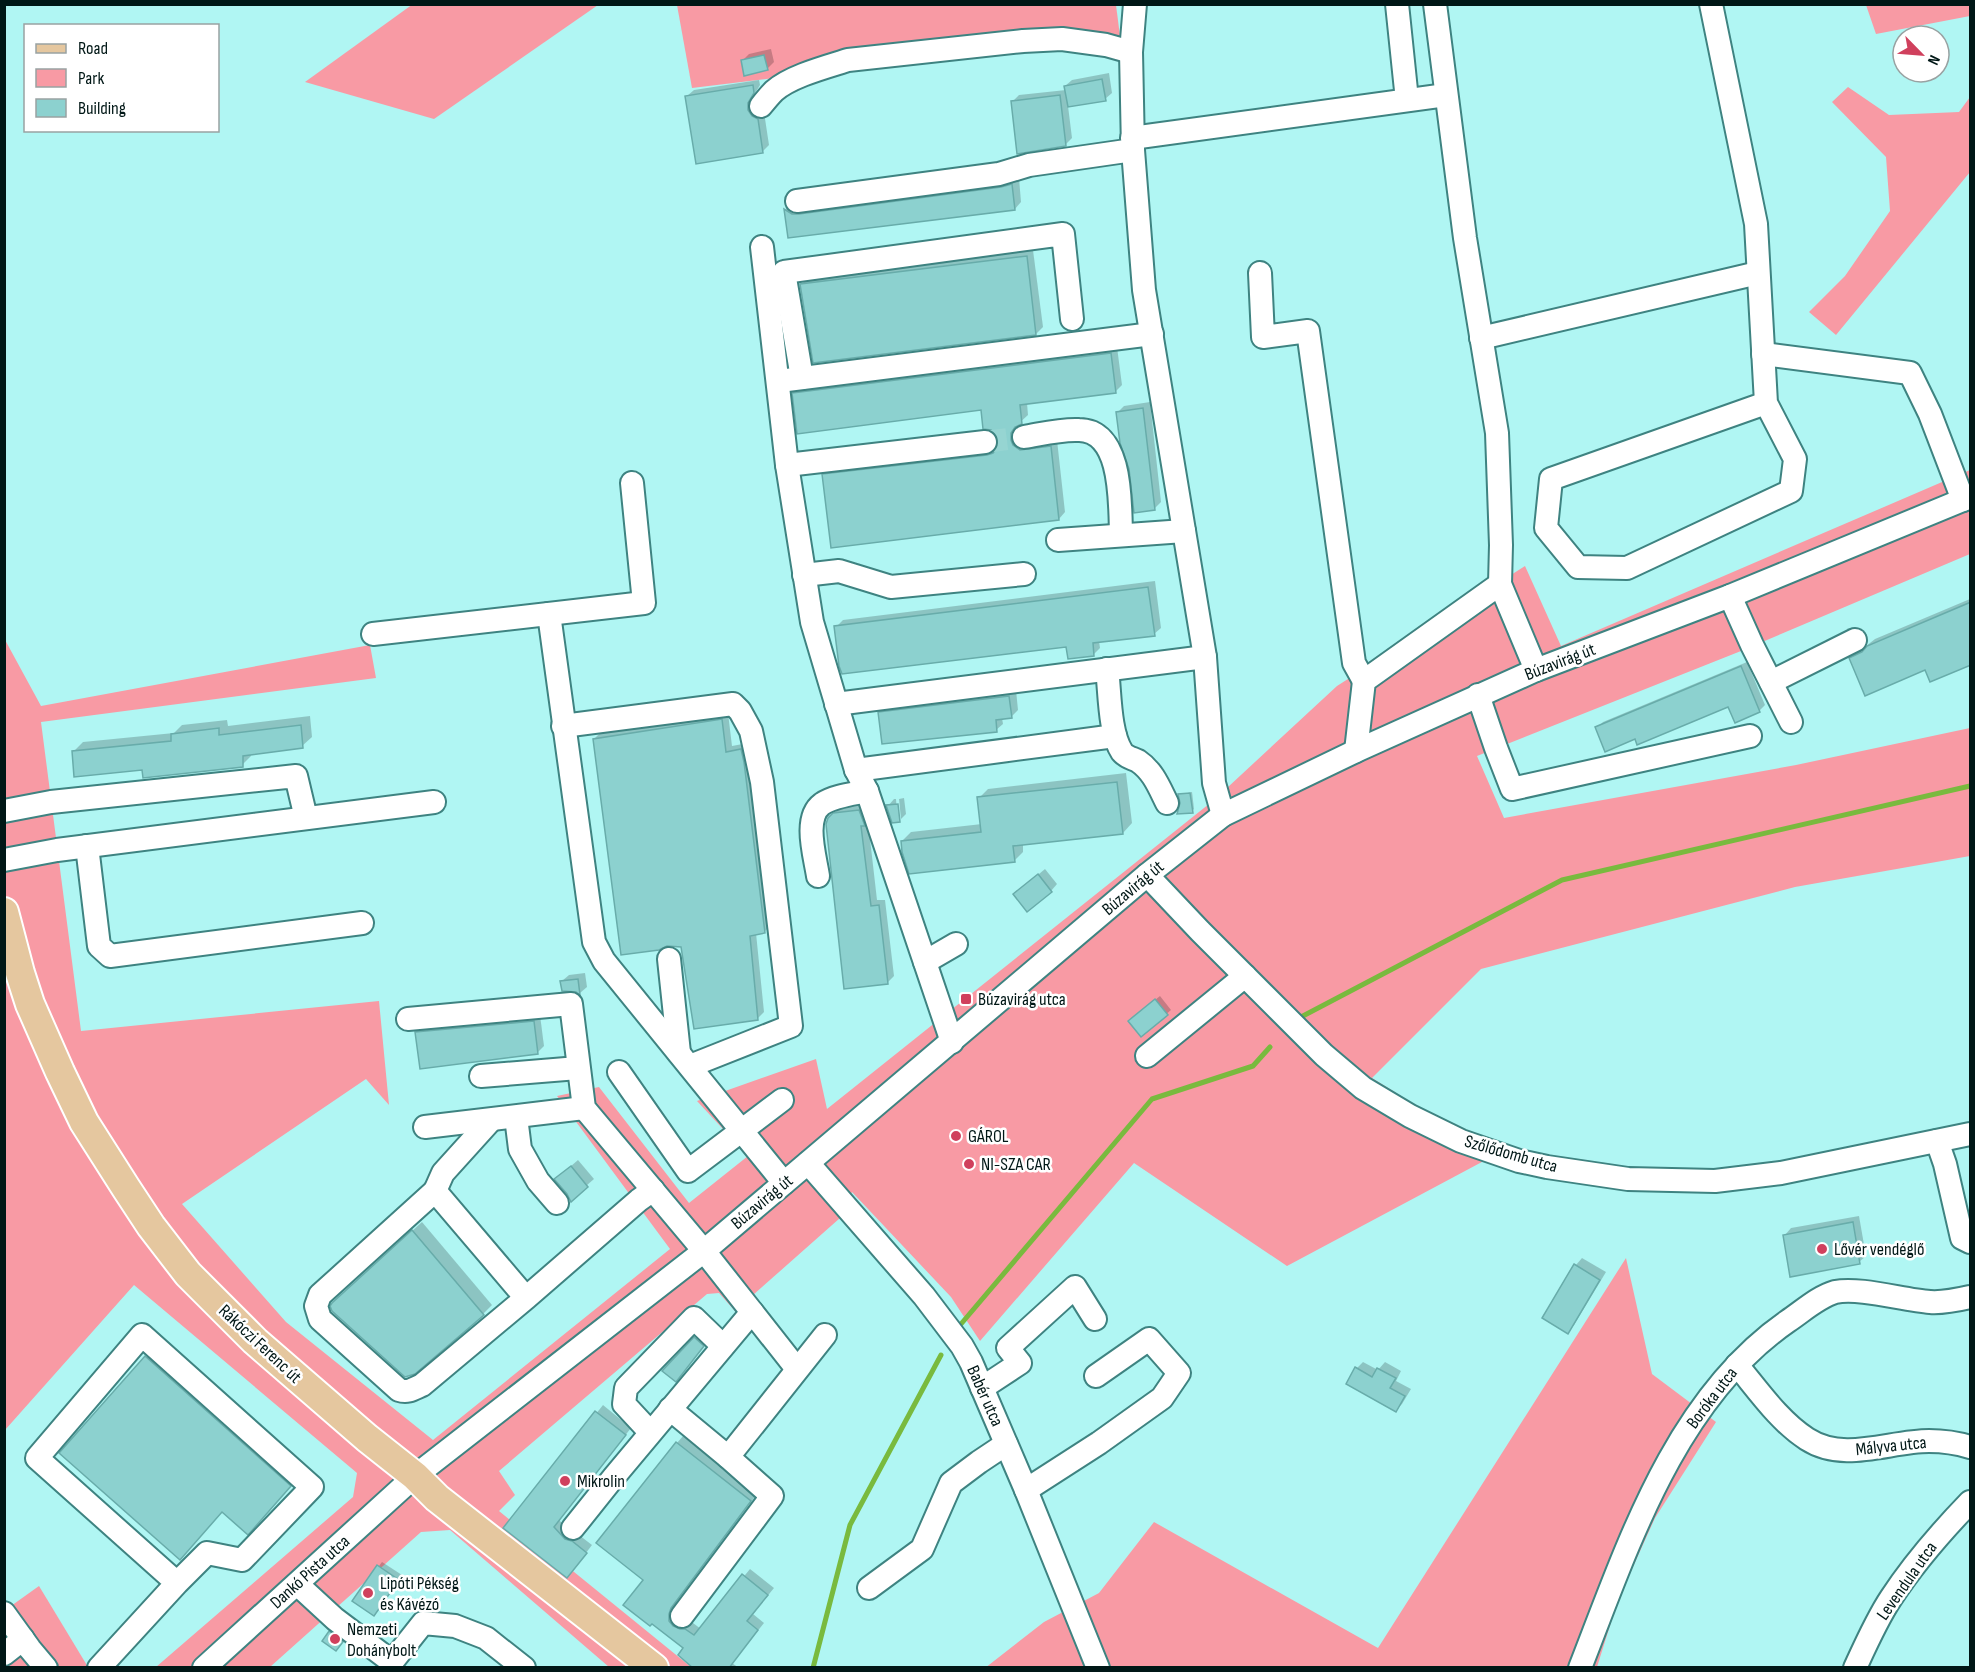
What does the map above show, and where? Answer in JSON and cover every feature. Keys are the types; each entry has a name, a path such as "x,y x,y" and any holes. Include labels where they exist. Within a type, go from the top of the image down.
{"main road":[{"name":"Rákóczi Ferenc út","path":"4,912 9,944 30,1004 84,1122 126,1188 188,1274 255,1341 367,1438 416,1476 437,1498 654,1668"}],"street":[{"path":"1135,4 1131,52 1132,144 1144,290 1205,657 1214,783 1223,815"},
{"path":"1397,4 1407,100"},
{"path":"1435,4 1465,238 1497,433 1500,584 1536,670"},
{"path":"1711,4 1756,224 1766,404 1795,459 1791,491 1627,568 1578,567 1546,528 1551,479 1766,404"},
{"path":"761,106 773,92 785,83 848,60 1023,41 1062,39 1106,45 1131,52"},
{"path":"797,201 999,174 1132,144 1446,95"},
{"path":"1027,185 1038,164"},
{"path":"802,378 784,272 1063,234 1072,319"},
{"path":"762,247 787,465 812,622 856,770 867,791 952,1041"},
{"path":"1260,273 1263,337 1308,331 1354,663 1364,681 1356,751"},
{"path":"1481,338 1758,273"},
{"path":"777,381 1152,334"},
{"path":"1763,354 1910,373 1967,499"},
{"path":"1024,437 1080,430 1092,432 1103,441 1118,473 1121,535"},
{"path":"787,465 985,442"},
{"path":"374,634 644,603 632,483"},
{"name":"Búzavirág út","path":"416,1476 704,1251 1147,875 1223,815 1356,751 1536,670 1730,596 1967,499"},
{"path":"1058,540 1184,531"},
{"path":"804,575 839,572 891,587 1023,574"},
{"path":"1364,681 1500,584"},
{"path":"1730,596 1791,722"},
{"path":"549,614 594,942 604,961 784,1184"},
{"path":"1771,682 1855,640"},
{"path":"836,704 1205,657"},
{"path":"1107,669 1115,736 1125,755 1139,762 1154,776 1167,803"},
{"path":"1478,695 1512,789 1750,736"},
{"path":"563,726 733,704 740,711 751,731 762,782 791,1026 685,1059"},
{"path":"856,770 1115,736"},
{"path":"4,811 51,802 296,776 306,818"},
{"path":"818,876 811,825 814,812 822,804 832,800 867,791"},
{"path":"4,860 87,846 434,802"},
{"path":"87,846 99,946 110,956 362,923"},
{"name":"Szőlődomb utca","path":"1147,875 1324,1055 1364,1088 1410,1116 1461,1141 1519,1161 1628,1179 1715,1181 1781,1173 1971,1134"},
{"path":"925,962 956,944"},
{"path":"669,959 685,1059"},
{"path":"1147,1056 1245,976"},
{"path":"408,1019 571,1004 584,1108 704,1251 797,1369"},
{"path":"481,1076 578,1068"},
{"path":"619,1072 688,1171 782,1100"},
{"path":"425,1127 584,1108"},
{"path":"516,1117 520,1149 538,1181 557,1203"},
{"path":"490,1121 443,1173 435,1191 320,1296 316,1306 320,1320 399,1390 405,1392 422,1385 652,1190"},
{"path":"1937,1141 1945,1164 1962,1238 1971,1242"},
{"name":"Babér utca","path":"808,1163 931,1305 962,1346 1026,1490 1098,1668"},
{"path":"435,1191 526,1298"},
{"path":"982,1388 1020,1363 1008,1348 1074,1287 1095,1319"},
{"name":"Boróka utca","path":"1580,1668 1630,1539 1660,1478 1687,1431 1737,1365 1773,1331 1822,1297 1834,1293 1860,1292 1933,1303 1971,1297"},
{"path":"573,1528 650,1432 752,1312"},
{"path":"650,1432 624,1404 626,1388 694,1318 723,1346"},
{"path":"99,1668 177,1582 207,1554 242,1560 312,1487 142,1335 37,1458 177,1582"},
{"path":"728,1457 825,1335"},
{"path":"1026,1490 1099,1443 1162,1398 1179,1373 1149,1339 1096,1376"},
{"name":"Mályva utca","path":"1737,1365 1775,1411 1799,1433 1821,1445 1846,1450 1929,1441 1971,1447"},
{"path":"670,1409 772,1496 682,1616"},
{"path":"869,1588 922,1549 951,1483 1006,1444"},
{"name":"Dankó Pista utca","path":"204,1668 416,1476"},
{"name":"Levendula utca","path":"1855,1668 1889,1600 1933,1541 1971,1502"},
{"path":"297,1584 335,1619 392,1665 423,1623 455,1626 486,1638 524,1668"},
{"path":"4,1612 46,1668"},
{"path":"4,1654 23,1639"}],"green space":[{"path":"413,4 598,5 434,119 305,82"},
{"path":"677,5 1116,5 1120,36 692,88"},
{"path":"1866,5 1970,5 1970,16 1928,24 1891,24 1891,31 1876,34"},
{"path":"1848,87 1889,115 1959,112 1970,97 1970,172 1836,335 1809,312 1845,276 1890,211 1886,157 1832,102"},
{"path":"1970,470 1970,554 1741,651 1477,756 1504,818 1796,765 1970,728 1970,856 1795,887 1481,969 1372,1078 1459,1132 1510,1147 1287,1266 1134,1163 980,1341 951,1297 852,1192 840,1218 735,1311 719,1293 707,1294 499,1471 515,1495 499,1511 691,1667 609,1667 450,1530 421,1532 270,1667 156,1667 353,1497 357,1473 134,1285 5,1430 4,638 41,706 370,645 376,678 41,722 81,1031 379,1001 389,1105 366,1079 182,1204 286,1322 433,1440 670,1249 557,1096 599,1087 689,1203 748,1156 697,1101 816,1059 827,1109 1214,800 1337,686 1525,566 1561,646"},
{"path":"1626,1258 1652,1374 1716,1422 1655,1518 1618,1600 1597,1667 985,1668 1044,1622 1099,1593 1154,1522 1378,1648"},
{"path":"39,1586 88,1667 5,1667 4,1611"}],"building":[{"path":"764,55 768,70 744,76 741,60"},
{"path":"1102,79 1106,101 1068,107 1064,86"},
{"path":"753,85 754,93 748,103 748,110 758,119 763,153 696,164 685,96"},
{"path":"1060,95 1066,146 1017,154 1011,101"},
{"path":"1012,184 1015,210 788,238 784,209 792,214 799,214"},
{"path":"1027,256 1036,335 813,363 800,284"},
{"path":"1111,353 1116,393 1020,405 1022,424 1015,427 1011,433 1013,445 1020,450 1051,446 1059,520 831,548 822,474 987,455 993,453 997,448 998,440 991,430 983,429 981,410 797,434 792,393"},
{"path":"1143,408 1155,510 1134,513 1129,469 1120,443 1116,412"},
{"path":"1148,587 1155,636 1093,643 1094,656 1068,659 1066,647 842,674 839,666 834,626"},
{"path":"1971,602 1971,665 1930,682 1925,670 1865,696 1849,658 1862,652 1867,646"},
{"path":"1741,666 1760,712 1735,723 1728,707 1637,745 1635,739 1605,752 1595,727"},
{"path":"1009,696 1012,718 996,720 997,732 882,744 878,712"},
{"path":"722,719 726,752 741,749 744,762 765,933 750,936 758,1020 694,1029 681,947 667,946 659,950 621,955 593,739"},
{"path":"301,725 303,748 243,756 243,767 143,778 142,770 74,777 72,751 171,741 171,734 219,728 219,735"},
{"path":"1117,782 1123,834 1013,846 1015,862 909,874 901,841 981,832 977,797"},
{"path":"1190,793 1193,813 1177,814 1180,803 1178,794"},
{"path":"898,804 900,822 892,823 886,805"},
{"path":"859,810 865,826 861,826 871,906 879,905 888,984 844,989 826,824 833,813"},
{"path":"1038,874 1052,892 1027,912 1013,894"},
{"path":"578,979 580,995 576,992 562,991 560,981"},
{"path":"1155,999 1168,1015 1141,1037 1128,1021"},
{"path":"534,1021 538,1054 420,1069 415,1032"},
{"path":"571,1166 588,1187 571,1202 554,1179"},
{"name":"Lővér vendéglő","path":"1853,1222 1860,1264 1790,1277 1783,1235"},
{"path":"412,1230 484,1315 415,1374 405,1377 332,1311 330,1306"},
{"path":"1574,1264 1600,1280 1568,1334 1542,1318"},
{"path":"694,1337 704,1346 676,1382 662,1371"},
{"path":"145,1356 291,1486 248,1535 222,1512 180,1560 59,1453"},
{"path":"1355,1367 1372,1377 1377,1368 1396,1378 1390,1388 1405,1396 1396,1412 1346,1384"},
{"name":"Mikrolin","path":"595,1411 626,1435 554,1527 565,1539 572,1541 587,1553 567,1578 503,1528"},
{"path":"676,1442 751,1501 671,1608 669,1614 669,1621 673,1626 685,1629 694,1635 742,1574 768,1595 747,1621 758,1630 729,1668 693,1668 678,1655 683,1648 623,1605 643,1580 596,1543"},
{"path":"377,1565 399,1580 374,1616 352,1601"},
{"path":"329,1631 343,1642 336,1651 322,1641"}],"waterway":[{"path":"1301,1017 1562,880 1970,786"},
{"path":"961,1324 1152,1099 1253,1066 1270,1047"},
{"path":"813,1668 850,1525 941,1355"}],"tunnel":[{"path":"985,442 1024,437"}],"place":[{"name":"Búzavirág utca","path":"966,999"},
{"name":"GÁROL","path":"956,1136"},
{"name":"NI-SZA CAR","path":"969,1164"},
{"name":"Lővér vendéglő","path":"1822,1249"},
{"name":"Mikrolin","path":"565,1481"},
{"name":"Lipóti Pékség és Kávézó","path":"368,1593"},
{"name":"Nemzeti Dohánybolt","path":"335,1639"}]}
